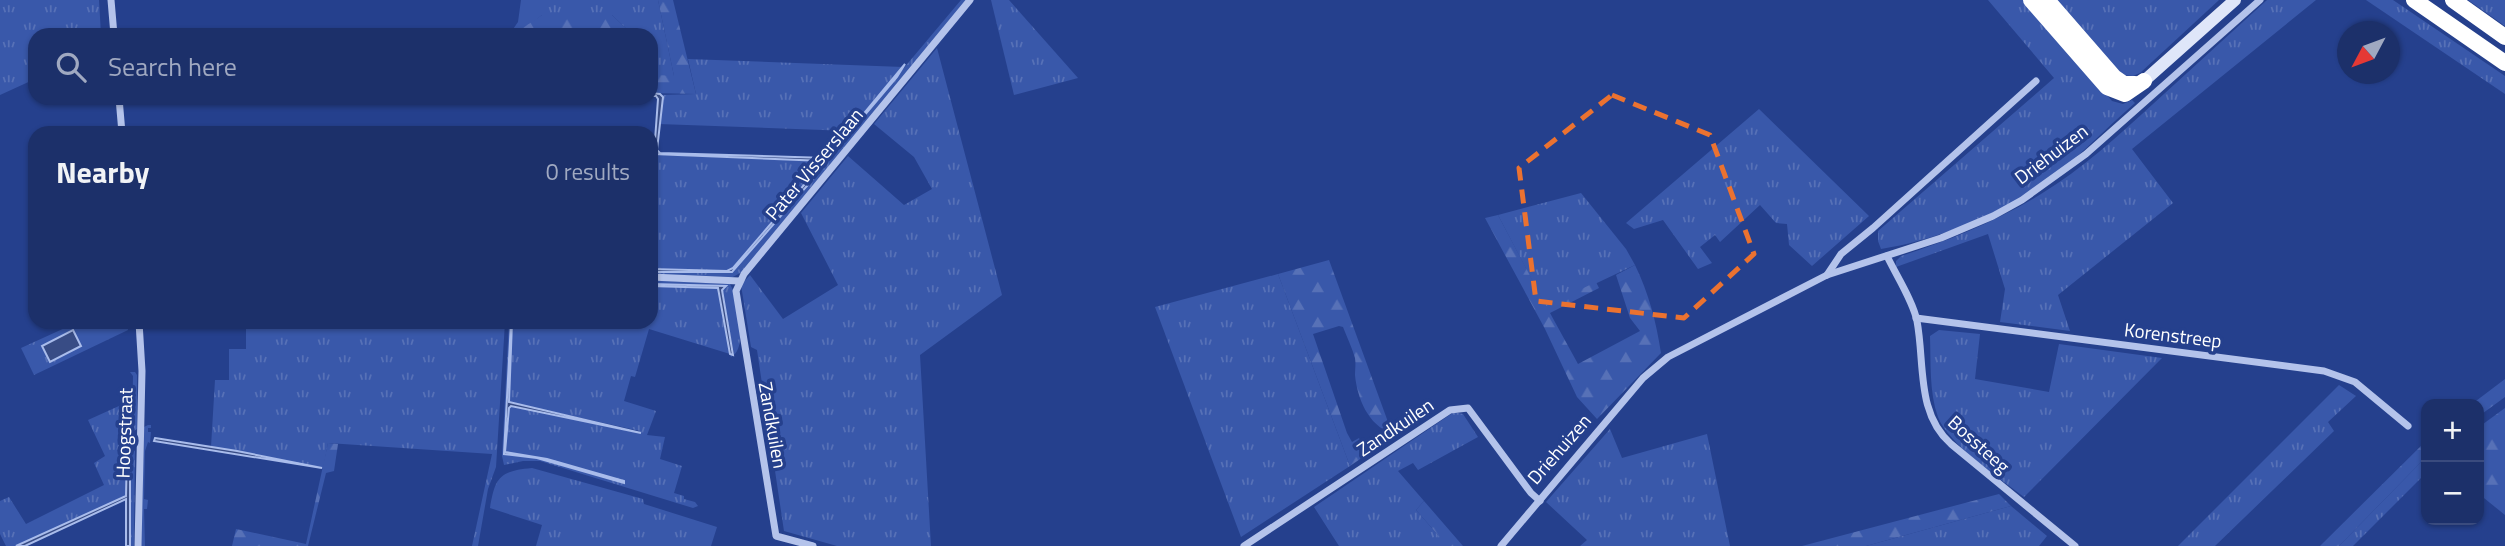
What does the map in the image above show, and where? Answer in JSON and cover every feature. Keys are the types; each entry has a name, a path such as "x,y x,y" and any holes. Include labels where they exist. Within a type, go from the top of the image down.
{"highway":[{"path":"2031,0 2108,87 2125,94 2144,80"},
{"path":"2047,0 2117,80 2127,85 2144,80"},
{"path":"2414,0 2505,63"},
{"path":"2453,0 2505,37"}],"main road":[{"path":"2144,80 2235,0"}],"street":[{"path":"111,0 113,28"},
{"name":"Pater Visserslaan","path":"739,281 970,0"},
{"name":"Driehuizen","path":"1501,546 1643,378 1668,357 1827,275 1941,238 1993,216 2047,183 2086,154 2260,0"},
{"name":"Driehuizen","path":"1827,275 1841,254 2036,81"},
{"path":"120,105 121,126"},
{"name":"Bossteeg","path":"1887,256 1916,318 1927,410 1933,424 1951,444 2075,546"},
{"path":"658,277 739,281"},
{"name":"Zandkuilen","path":"739,281 737,303 776,536 813,546"},
{"name":"Korenstreep","path":"1916,318 2324,371 2355,382 2408,426"},
{"name":"Hoogstraat","path":"138,546 142,371 139,329"},
{"name":"Zandkuilen","path":"1244,546 1450,410 1468,408 1531,494 1540,501"}],"highlighted area":[{"path":"1612,95 1710,135 1754,254 1684,318 1536,301 1519,168"}],"green space":[{"path":"0,0 99,0 101,28 28,28 28,82 0,95"},
{"path":"521,0 658,0 674,76 658,76 658,28 626,28 612,15 542,15 525,28 514,28 518,22"},
{"path":"658,0 673,0 696,94 658,93 658,75 674,76"},
{"path":"961,0 967,0 742,272 731,278 658,276 658,272 732,272 813,179 808,180 733,268 727,271 658,269 658,155 824,161 819,169"},
{"path":"991,0 1009,0 1078,78 1014,95"},
{"path":"1988,0 2025,0 2112,101 2123,104 2132,100 2135,103 2046,182 2009,205 1945,233 1881,249 1878,231 2054,78"},
{"path":"2051,0 2219,0 2140,73 2133,76 2121,75"},
{"path":"2267,0 2316,0 2132,149 2173,203 2058,295 2070,331 2000,322 2005,289 1988,234 1896,267 1896,261 1901,256 1990,221 2024,204 2071,174 2099,152"},
{"path":"2366,0 2393,0 2505,76 2505,94 2400,21"},
{"path":"2468,0 2505,0 2505,26"},
{"path":"542,15 612,15 626,28 523,28"},
{"path":"937,48 1002,295 920,355 931,546 837,546 784,531 757,350 751,347 741,285 750,275 783,319 838,285 801,213 848,156 904,205 932,189 914,157 874,124"},
{"path":"688,59 903,67 850,131 659,124 663,97 661,95 696,94"},
{"path":"1759,109 1869,216 1812,266 1789,245 1787,224 1776,223 1760,205 1720,242 1715,235 1700,247 1712,263 1698,269 1663,220 1634,229 1626,223"},
{"path":"1581,193 1626,249 1635,265 1546,307 1498,215"},
{"path":"1498,215 1546,306 1596,282 1599,288 1550,313 1578,364 1640,331 1630,318 1616,275 1635,265 1651,308 1661,353 1597,419 1577,397 1545,329 1485,218"},
{"path":"1329,260 1392,433 1376,424 1365,410 1356,384 1355,358 1343,327 1313,334 1347,433 1352,442 1359,438 1366,455 1350,466 1278,274"},
{"path":"1278,274 1350,466 1241,537 1155,307"},
{"path":"658,280 730,284 740,326 739,345 734,354 722,290 726,288 716,285 658,284"},
{"path":"658,286 718,288 730,354 649,329 658,329"},
{"path":"63,329 128,329 34,375 21,348"},
{"path":"246,329 505,329 496,467 488,489 478,546 472,546 492,454 328,443 323,469 211,447 215,380 229,380 229,349 246,349"},
{"path":"511,329 504,454 537,458 624,483 547,459 505,452 509,408 511,406 638,433 640,431 509,402 512,329 649,329 635,377 631,376 624,401 656,411 647,435 665,437 660,459 682,466 674,493 684,496 684,499 695,502 698,506 693,508 540,461 504,465 502,456"},
{"path":"1939,330 1980,334 1975,379 2049,392 2059,344 2162,358 2024,497 1952,438 1938,417 1932,387 1930,336"},
{"path":"130,372 137,375 137,429 128,435 127,446 135,451 134,546 130,546 131,451 127,450 126,496 16,546 6,546 0,534 0,501 9,497 26,524 104,485 94,463 105,456 88,420 130,401 132,426 133,376"},
{"path":"2505,379 2505,397 2484,412 2484,399 2479,399"},
{"path":"2339,385 2356,396 2328,422 2334,431 2215,546 2178,546"},
{"path":"2505,408 2505,515 2484,498 2484,423"},
{"path":"1454,412 1463,414 1478,437 1418,470 1413,463 1398,471 1424,501 1416,510 1438,535 1438,546 1339,546 1314,507"},
{"path":"151,425 151,428 148,428 148,432 151,432 150,443 148,442 145,451 144,499 148,500 147,509 144,509 145,546 141,546 144,427"},
{"path":"1610,429 1622,458 1707,434 1730,546 1580,546 1587,540 1546,502"},
{"path":"328,443 338,444 334,471 326,473 308,546 232,546 236,529 306,544"},
{"path":"2421,446 2421,462 2339,546 2320,546"},
{"path":"2421,462 2421,478 2353,546 2339,546"},
{"path":"532,468 643,499 644,504 717,527 711,546 536,546 542,525 490,508 500,478 512,471"},
{"path":"1999,494 2011,506 1866,546 1802,546"},
{"path":"1424,501 1463,546 1438,546 1438,535 1416,510"},
{"path":"2011,506 2047,536 2039,546 1866,546"}],"shaded area":[{"path":"905,64 819,169 824,161 658,154 658,151 660,153 827,158"},
{"path":"658,94 663,97 658,141"},
{"path":"810,178 813,179 732,272 658,272 658,269 727,271 733,268"},
{"path":"658,284 726,286 722,290 733,355 730,354 718,288"},
{"path":"511,329 509,402 641,433 511,406 509,408 505,452 547,459 624,483 537,458 504,454"},
{"path":"73,330 81,346 50,362 42,346"},
{"path":"155,438 237,451 322,468 154,441"},
{"path":"130,449 130,546 126,546 126,499 25,546 16,546 126,496 127,450"}]}
